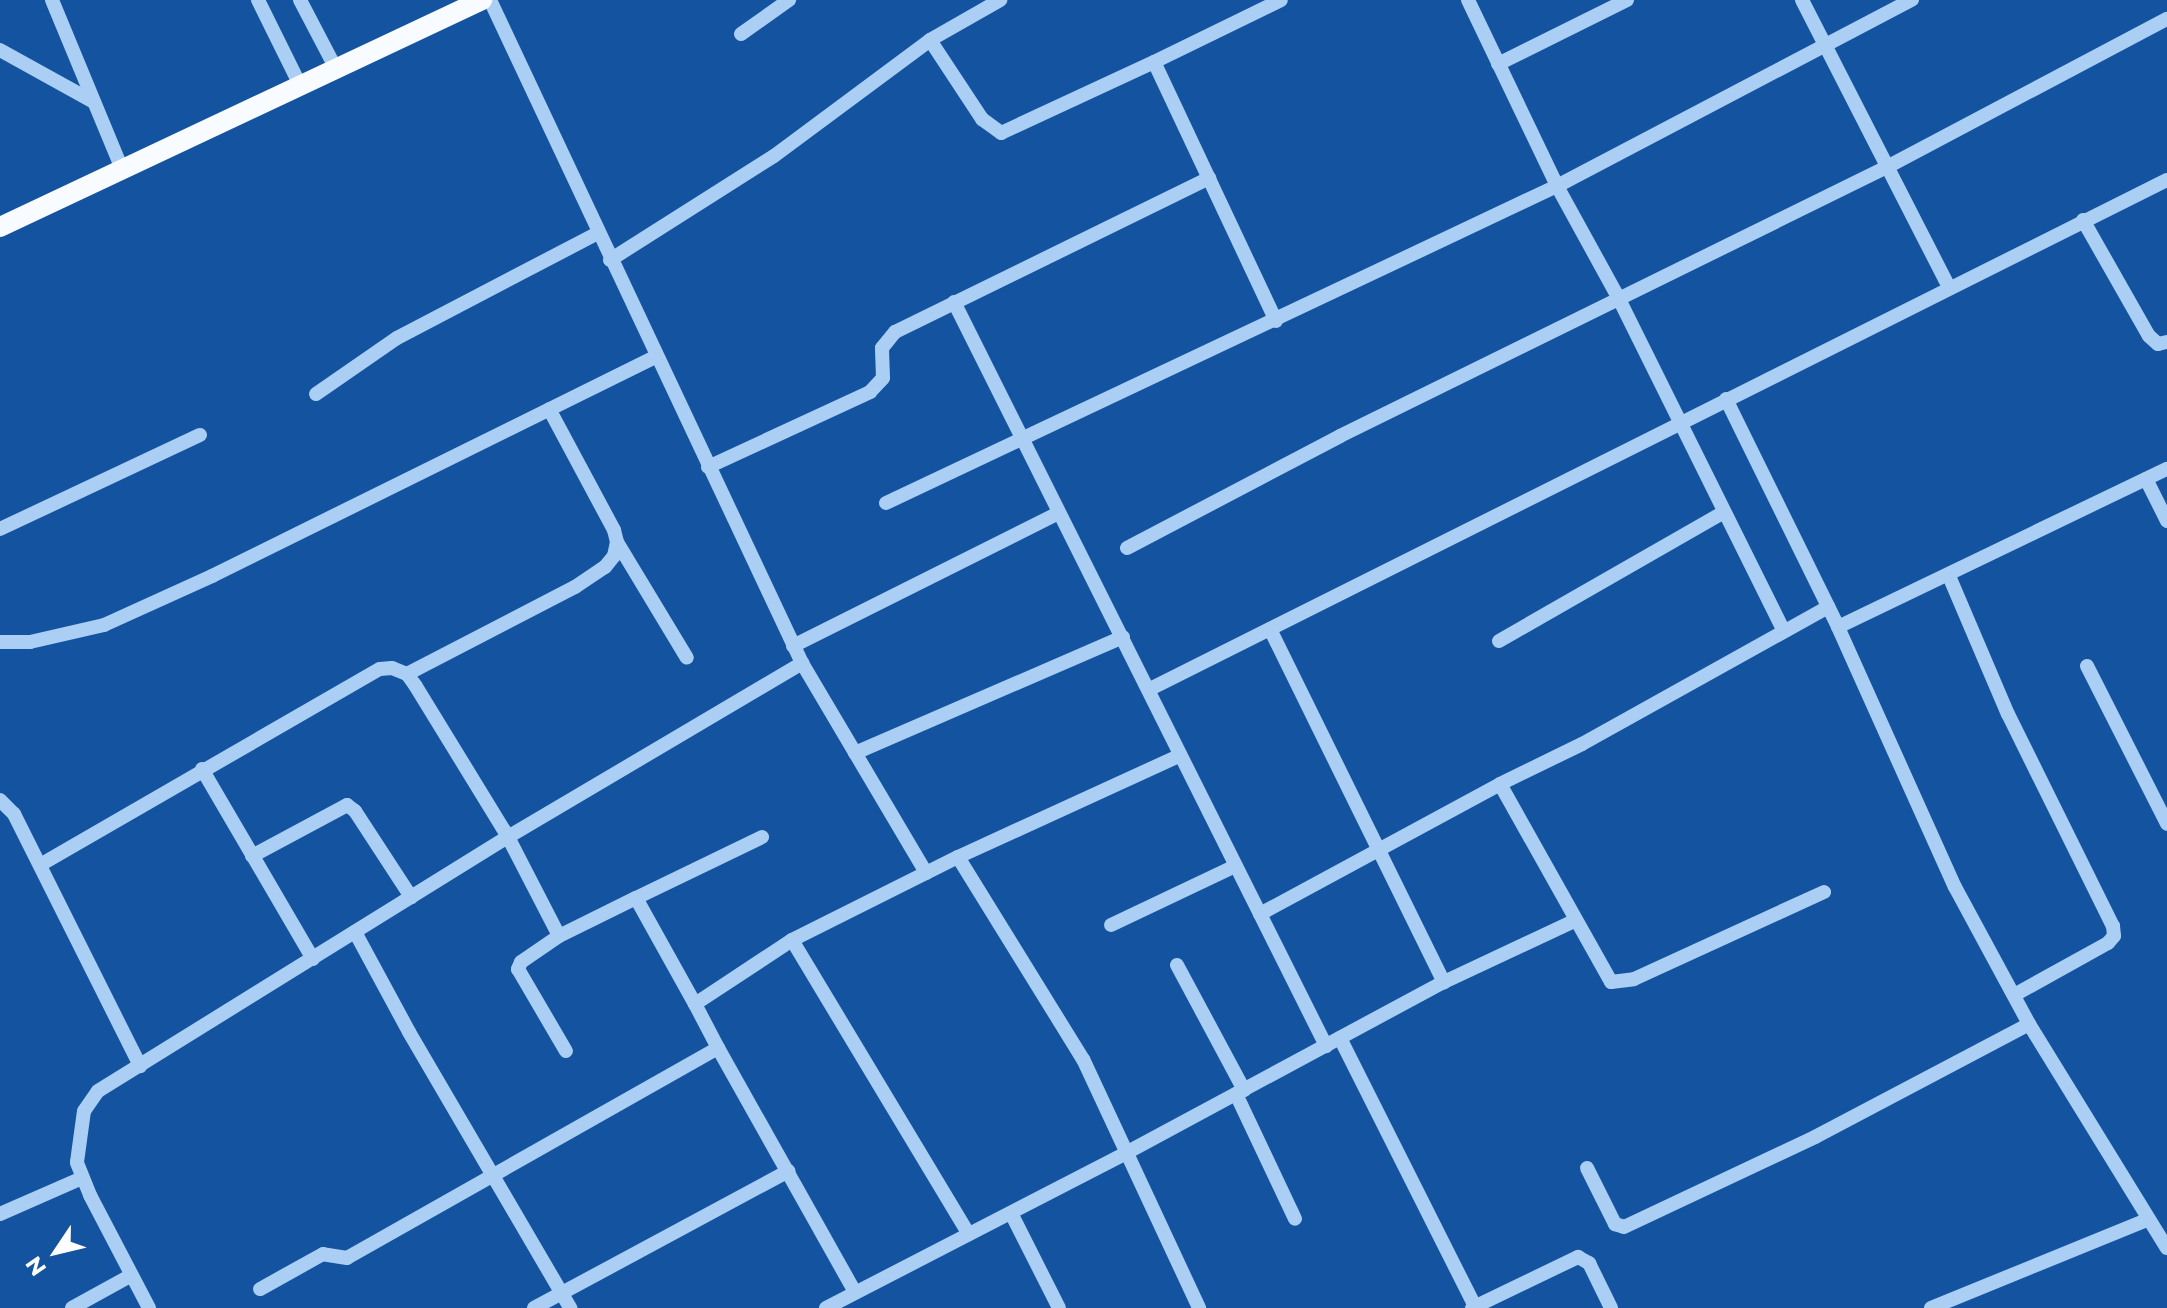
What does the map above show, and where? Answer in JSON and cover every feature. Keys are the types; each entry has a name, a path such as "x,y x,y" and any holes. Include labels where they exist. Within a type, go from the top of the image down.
{"main road":[{"path":"0,227 482,0"}],"street":[{"path":"52,0 122,169"},
{"path":"258,0 300,85"},
{"path":"300,0 336,69"},
{"path":"490,0 793,646 926,873"},
{"path":"741,34 789,0"},
{"path":"610,260 774,156 930,40 1000,0"},
{"path":"930,40 982,119 1001,133 1154,62 1251,7 1281,0"},
{"path":"1468,0 1557,186 1618,297 1784,631"},
{"path":"1498,64 1627,0"},
{"path":"1802,0 1949,287"},
{"path":"886,503 1557,186 1912,0"},
{"path":"1127,548 1618,297 1887,167 2167,19"},
{"path":"0,50 92,101"},
{"path":"1154,62 1276,321"},
{"path":"708,467 870,392 883,378 882,348 886,339 895,332 1209,178"},
{"path":"1150,689 2167,180"},
{"path":"2083,220 2149,336 2158,344 2167,342"},
{"path":"316,394 397,338 598,233"},
{"path":"954,302 1326,1046"},
{"path":"0,642 30,642 104,625 212,576 655,357"},
{"path":"1726,399 1838,627 1955,887 2029,1024 2167,1248"},
{"path":"549,409 596,492 617,542 687,658"},
{"path":"0,529 200,435"},
{"path":"1838,627 2167,469"},
{"path":"2146,479 2167,521"},
{"path":"1499,641 1724,512"},
{"path":"793,646 1059,513"},
{"path":"407,674 575,587 605,567 614,556 617,542"},
{"path":"1949,576 2008,714 2113,926 2114,936 2108,943 2014,995"},
{"path":"1260,914 1500,784 1582,744 1828,607"},
{"path":"1270,629 1444,982"},
{"path":"855,753 1123,637"},
{"path":"149,1308 130,1276 77,1162 84,1111 98,1091 508,837 802,663"},
{"path":"2087,666 2167,824"},
{"path":"40,865 380,669 392,668 407,674 508,837 559,936"},
{"path":"695,1004 792,940 958,857 1179,756"},
{"path":"202,769 313,959"},
{"path":"1500,784 1574,921 1611,982 1621,983 1824,892"},
{"path":"0,800 14,814 140,1066"},
{"path":"252,856 347,805 355,811 411,897"},
{"path":"566,1051 518,969 521,962 559,936 762,837"},
{"path":"958,857 1083,1059 1199,1308"},
{"path":"1111,925 1235,866"},
{"path":"636,898 855,1292"},
{"path":"826,1308 1126,1153 1444,982 1574,921"},
{"path":"355,932 409,1032 570,1308"},
{"path":"792,940 969,1234"},
{"path":"1177,965 1240,1092 1295,1219"},
{"path":"1587,1168 1615,1224 1624,1227 1815,1137 2029,1024"},
{"path":"1340,1038 1474,1307 1578,1257 1589,1263 1611,1308"},
{"path":"260,1289 323,1254 347,1258 718,1048"},
{"path":"534,1308 788,1171"},
{"path":"0,1214 82,1178"},
{"path":"1011,1213 1059,1308"},
{"path":"1931,1308 2149,1219"},
{"path":"72,1308 130,1276"}]}
